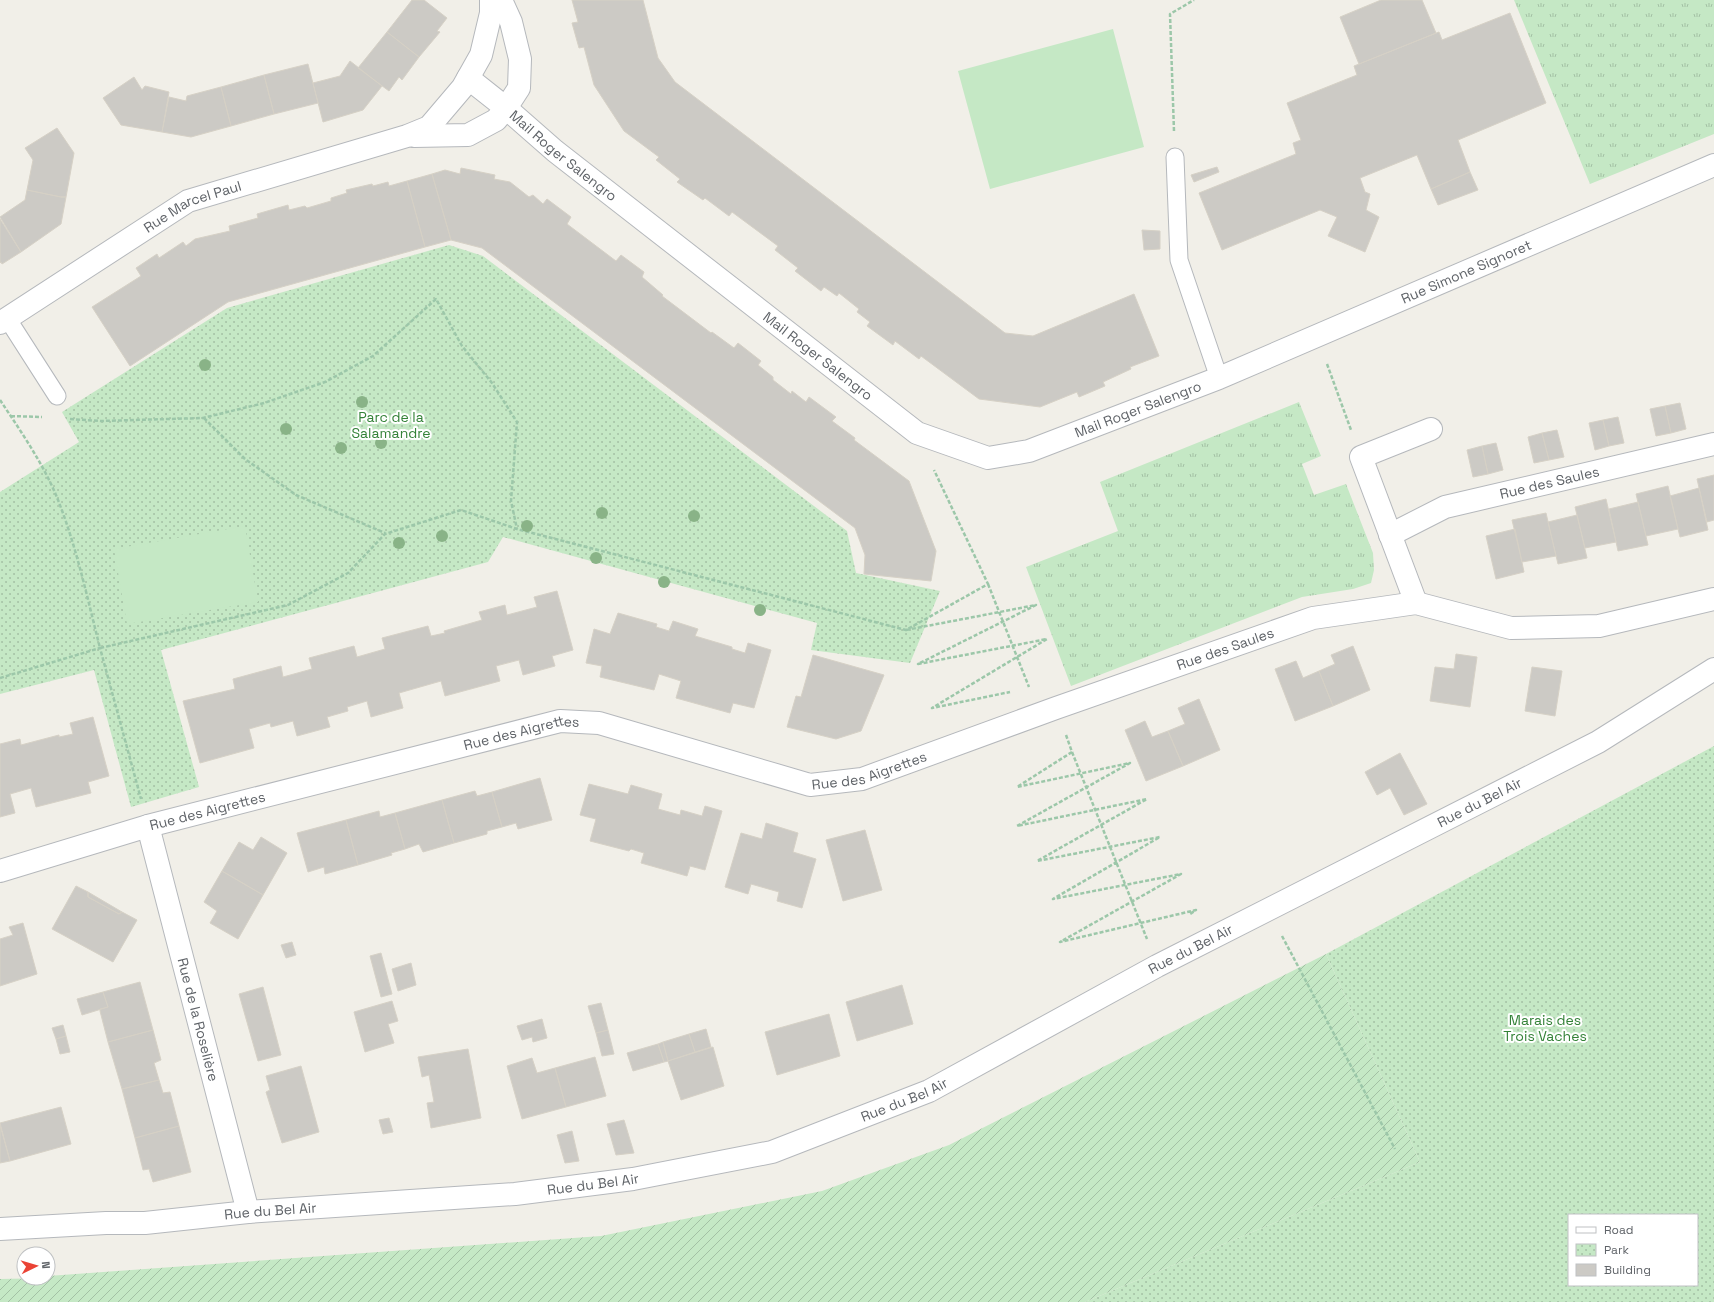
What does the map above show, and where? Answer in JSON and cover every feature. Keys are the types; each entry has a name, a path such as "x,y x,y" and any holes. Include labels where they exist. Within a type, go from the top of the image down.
{"street":[{"name":"Rue Marcel Paul","path":"4,321 188,201 407,136 429,127 463,87 482,56 491,13 491,0"},
{"name":"Rue Marcel Paul","path":"407,136 468,135 496,120 506,108 519,88 520,59 511,22 501,0"},
{"name":"Mail Roger Salengro","path":"468,78 506,108 555,151 917,433 988,458 1029,451 1219,378"},
{"name":"Rue Simone Signoret","path":"1219,378 1714,166"},
{"path":"1416,603 1361,457 1431,429"},
{"name":"Rue des Saules","path":"1390,535 1445,507 1714,444"},
{"name":"Rue des Saules","path":"1048,711 1313,618 1416,603 1511,628 1599,626 1714,599"},
{"name":"Rue du Bel Air","path":"0,1229 106,1223 144,1223 248,1212 515,1194 633,1179 772,1152 929,1091 1157,966 1598,742 1714,669"},
{"name":"Rue des Aigrettes","path":"0,871 148,826 560,721 599,723 810,785 862,779 1048,711"},
{"name":"Rue de la Roselière","path":"148,826 248,1212"}],"lane":[{"path":"1175,157 1179,260 1219,378"},
{"path":"4,321 57,396"}],"path":[{"path":"1175,157 1170,14 1194,0"},
{"path":"63,419 101,421 204,418 264,403 325,382 373,356 436,299 462,346 492,383 518,422 511,501 517,529"},
{"path":"1336,387 1361,457"},
{"path":"0,400 28,444 55,494 73,546 148,826"},
{"path":"10,416 48,418"},
{"path":"204,418 245,459 296,495 385,534"},
{"path":"917,433 988,584 1030,688"},
{"path":"0,678 100,648 288,605 348,573 385,534 461,510 517,529 906,630 1036,605 918,664 1013,647 1047,639 932,708 1014,691"},
{"path":"906,630 988,584"},
{"path":"1022,690 1037,686"},
{"path":"1048,711 1072,752 1087,787 1157,966"},
{"path":"1072,752 1017,787 1130,763 1017,826 1147,799 1037,861 1160,837 1052,899 1126,886 1181,874 1060,942 1196,910 1184,919"},
{"path":"1268,910 1395,1149"}],"green space":[{"path":"1514,0 1714,0 1714,134 1590,184"},
{"path":"1113,29 1144,147 990,189 958,71"},
{"name":"Parc de la Salamandre","path":"449,245 483,256 847,531 856,573 940,591 910,663 811,650 817,623 503,537 488,562 161,650 199,787 131,807 94,670 0,694 0,492 79,442 62,412 227,308"},
{"path":"1299,402 1321,456 1302,464 1314,495 1346,484 1373,553 1374,570 1371,583 1353,589 1302,597 1071,686 1026,567 1118,531 1100,482"},
{"path":"245,526 258,602 127,624 114,549"},
{"name":"Marais des Trois Vaches","path":"1714,746 1714,1302 1085,1302 1420,1162 1326,954"},
{"path":"1326,954 1420,1162 1085,1302 0,1302 0,1279 16,1279 16,1286 56,1286 56,1275 601,1236 822,1191 949,1145"}],"building":[{"path":"412,0 424,0 447,18 437,31 440,32 419,57 387,32"},
{"path":"572,0 643,0 658,58 675,82 1005,333 1033,336 1134,294 1159,356 1130,367 1131,369 1103,382 1105,386 1079,397 1077,392 1040,407 979,399 921,356 919,359 895,341 893,345 867,326 870,322 857,312 859,309 839,293 837,296 824,287 821,291 795,271 798,268 775,250 778,246 732,212 729,216 705,198 703,200 677,182 680,179 656,160 659,157 624,131 594,85 584,47 579,48 572,23 578,22"},
{"path":"1381,0 1422,0 1436,33 1359,64 1340,17"},
{"path":"1510,13 1546,103 1458,140 1470,172 1431,189 1417,155 1360,178 1365,192 1370,194 1366,210 1379,217 1365,252 1328,236 1337,217 1320,210 1222,250 1199,193 1296,154 1293,143 1301,140 1287,103 1357,75 1354,66 1439,32 1442,40"},
{"path":"387,32 419,57 402,80 399,77 389,91 358,68"},
{"path":"350,61 382,86 363,110 323,122 313,83 340,76"},
{"path":"308,64 318,103 274,114 264,75"},
{"path":"264,75 274,114 231,126 221,87"},
{"path":"134,77 142,90 145,86 169,92 162,132 121,125 103,98"},
{"path":"221,87 231,126 191,137 162,132 169,97 186,101 187,96"},
{"path":"57,128 74,153 66,197 27,190 33,160 25,148"},
{"path":"1217,167 1219,172 1194,182 1191,175"},
{"path":"461,168 495,175 494,179 510,182 529,197 533,195 543,204 547,199 571,217 567,224 616,261 621,255 644,272 642,277 663,295 662,296 711,333 712,332 734,348 738,343 761,361 758,365 773,377 773,380 791,394 792,391 806,402 809,397 836,417 832,421 855,438 854,440 909,481 936,551 931,581 864,574 865,555 855,528 482,248 451,240 432,174 445,170 460,174"},
{"path":"1470,172 1478,190 1438,205 1431,189"},
{"path":"432,174 451,240 425,247 407,181"},
{"path":"407,181 425,247 228,302 130,366 92,307 141,276 136,268 157,254 159,258 183,242 186,246 195,239 230,231 229,226 258,218 257,214 288,205 289,210 305,206 307,208 331,201 331,198 347,193 346,190 388,182 389,186"},
{"path":"27,190 66,197 61,224 21,252 0,217 25,200"},
{"path":"0,219 21,252 2,264 1,262 0,263"},
{"path":"1142,230 1160,231 1160,249 1144,250"},
{"path":"1680,403 1686,429 1671,433 1665,406"},
{"path":"1665,406 1671,433 1656,436 1650,409"},
{"path":"1618,417 1624,443 1609,446 1603,420"},
{"path":"1603,420 1609,446 1595,450 1589,423"},
{"path":"1557,430 1564,457 1549,460 1542,433"},
{"path":"1542,433 1549,460 1534,463 1528,437"},
{"path":"1496,443 1503,470 1488,474 1482,446"},
{"path":"1482,446 1488,474 1473,477 1467,450"},
{"path":"1714,475 1714,520 1707,522 1697,479"},
{"path":"1668,486 1678,529 1646,536 1636,494"},
{"path":"1699,488 1708,530 1680,537 1670,496"},
{"path":"1606,499 1616,542 1585,548 1575,507"},
{"path":"1638,502 1648,545 1618,551 1609,509"},
{"path":"1546,513 1556,556 1522,562 1512,520"},
{"path":"1577,515 1587,558 1558,564 1548,522"},
{"path":"1515,529 1524,572 1496,579 1486,536"},
{"path":"557,591 573,650 552,656 555,666 523,675 519,660 496,666 500,681 445,696 441,681 399,693 403,708 371,717 367,701 347,707 348,711 327,717 330,727 297,736 293,721 271,727 270,723 249,729 254,748 200,763 183,701 235,689 233,679 281,666 283,677 312,669 309,658 354,646 357,657 385,649 382,638 428,626 431,636 445,633 444,631 482,620 479,612 505,605 507,615 537,607 534,597"},
{"path":"618,613 657,624 656,627 669,631 673,621 698,629 695,636 732,647 732,649 745,653 748,643 771,650 754,708 733,703 730,713 676,698 681,681 659,674 654,690 600,677 602,666 586,663 594,629 610,634"},
{"path":"1353,646 1370,690 1333,706 1319,671 1335,664 1331,655"},
{"path":"1456,654 1477,657 1470,707 1430,701 1435,667 1454,669"},
{"path":"813,655 884,675 861,731 836,739 787,727 796,696 801,697"},
{"path":"1296,661 1303,678 1319,671 1333,706 1295,721 1275,669"},
{"path":"1532,667 1562,671 1555,716 1525,711"},
{"path":"1199,699 1220,750 1183,766 1168,731 1185,724 1178,708"},
{"path":"93,717 109,776 88,782 91,793 36,807 31,788 10,794 15,813 0,817 0,744 20,739 21,745 59,735 59,737 73,734 70,723"},
{"path":"1145,721 1152,737 1168,731 1183,766 1146,781 1125,730"},
{"path":"1400,753 1427,804 1404,815 1390,788 1377,795 1365,772"},
{"path":"540,778 552,820 518,829 516,823 502,827 492,792"},
{"path":"589,784 628,794 631,785 662,794 658,809 680,815 681,810 702,816 705,806 722,811 705,870 690,866 687,876 641,863 644,853 631,849 629,851 590,841 596,819 580,815"},
{"path":"475,791 477,796 492,792 502,827 487,831 487,834 454,843 442,800"},
{"path":"442,800 454,843 423,852 419,844 405,849 395,813"},
{"path":"379,811 380,817 395,813 405,849 391,853 392,855 358,865 346,820"},
{"path":"346,820 358,865 325,874 324,867 308,872 297,833"},
{"path":"766,823 798,833 793,852 816,859 802,908 777,901 779,892 751,884 748,894 725,887 741,833 762,839"},
{"path":"865,830 882,890 843,901 826,840"},
{"path":"261,837 287,853 263,895 222,871 239,842 253,850"},
{"path":"222,871 263,895 238,939 210,923 217,911 204,902"},
{"path":"76,886 88,892 88,897 119,914 122,912 137,920 113,962 52,929"},
{"path":"88,892 122,912 119,914 88,897"},
{"path":"23,923 37,974 0,986 0,939 13,935 9,927"},
{"path":"292,942 296,955 286,958 281,945"},
{"path":"381,953 392,994 381,997 370,956"},
{"path":"411,963 416,985 398,991 392,969"},
{"path":"140,982 153,1030 108,1042 100,1011 100,1009 108,1007 103,992"},
{"path":"902,985 913,1024 857,1041 846,1002"},
{"path":"263,987 281,1055 258,1061 239,994"},
{"path":"103,992 108,1007 82,1015 77,999"},
{"path":"392,1001 398,1021 388,1024 394,1043 365,1052 354,1012"},
{"path":"601,1003 608,1030 596,1033 588,1006"},
{"path":"829,1014 840,1056 777,1075 765,1032"},
{"path":"542,1019 547,1038 533,1042 532,1037 522,1040 517,1026"},
{"path":"63,1025 66,1036 56,1039 52,1028"},
{"path":"706,1029 711,1047 695,1052 689,1034"},
{"path":"153,1030 161,1060 154,1063 159,1080 122,1089 108,1042"},
{"path":"608,1030 614,1054 602,1056 596,1033"},
{"path":"689,1034 695,1052 668,1061 663,1042"},
{"path":"66,1036 70,1052 60,1054 56,1039"},
{"path":"663,1042 668,1061 664,1062 658,1044"},
{"path":"658,1044 664,1062 633,1071 627,1053"},
{"path":"713,1047 724,1086 681,1100 668,1061"},
{"path":"468,1049 481,1118 431,1128 427,1103 434,1102 429,1075 422,1077 418,1057"},
{"path":"595,1057 606,1096 566,1107 555,1068"},
{"path":"532,1058 537,1073 555,1068 566,1107 522,1119 507,1066"},
{"path":"301,1066 319,1132 282,1143 266,1092 270,1090 266,1076"},
{"path":"159,1080 163,1093 170,1092 179,1126 135,1138 122,1089"},
{"path":"61,1107 71,1144 10,1161 0,1123"},
{"path":"389,1118 393,1132 383,1134 379,1120"},
{"path":"624,1120 634,1153 616,1155 607,1124"},
{"path":"0,1125 10,1161 0,1163"},
{"path":"179,1126 191,1172 153,1182 149,1169 143,1170 135,1138"},
{"path":"572,1131 579,1161 565,1163 557,1135"}]}
